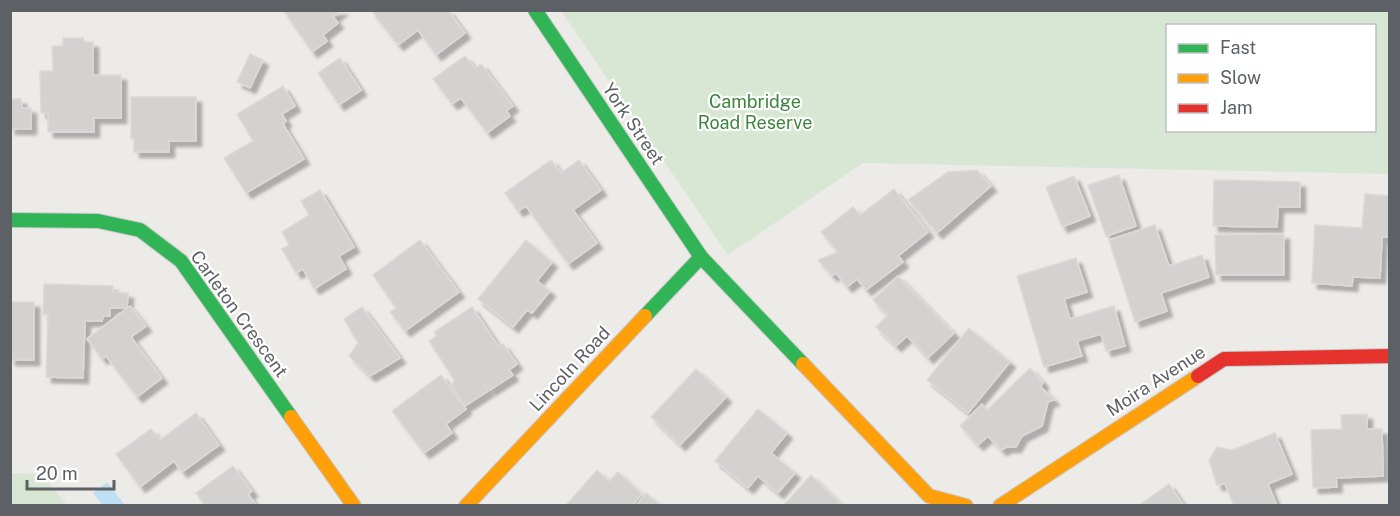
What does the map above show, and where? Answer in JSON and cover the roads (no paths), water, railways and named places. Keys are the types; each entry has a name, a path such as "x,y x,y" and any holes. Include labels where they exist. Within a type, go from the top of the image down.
{"street":[{"name":"York Street","path":"535,10 700,257"},
{"name":"Carleton Crescent","path":"10,220 98,221 140,230 181,261 354,506"},
{"name":"Lincoln Road","path":"466,506 700,257"},
{"path":"700,257 928,496 966,506"},
{"name":"Moira Avenue","path":"1000,506 1224,359 1389,356"}],"water":[{"path":"107,482 125,505 102,505 93,493"}],"park label":[{"name":"Cambridge Road Reserve","path":"755,112"}]}
